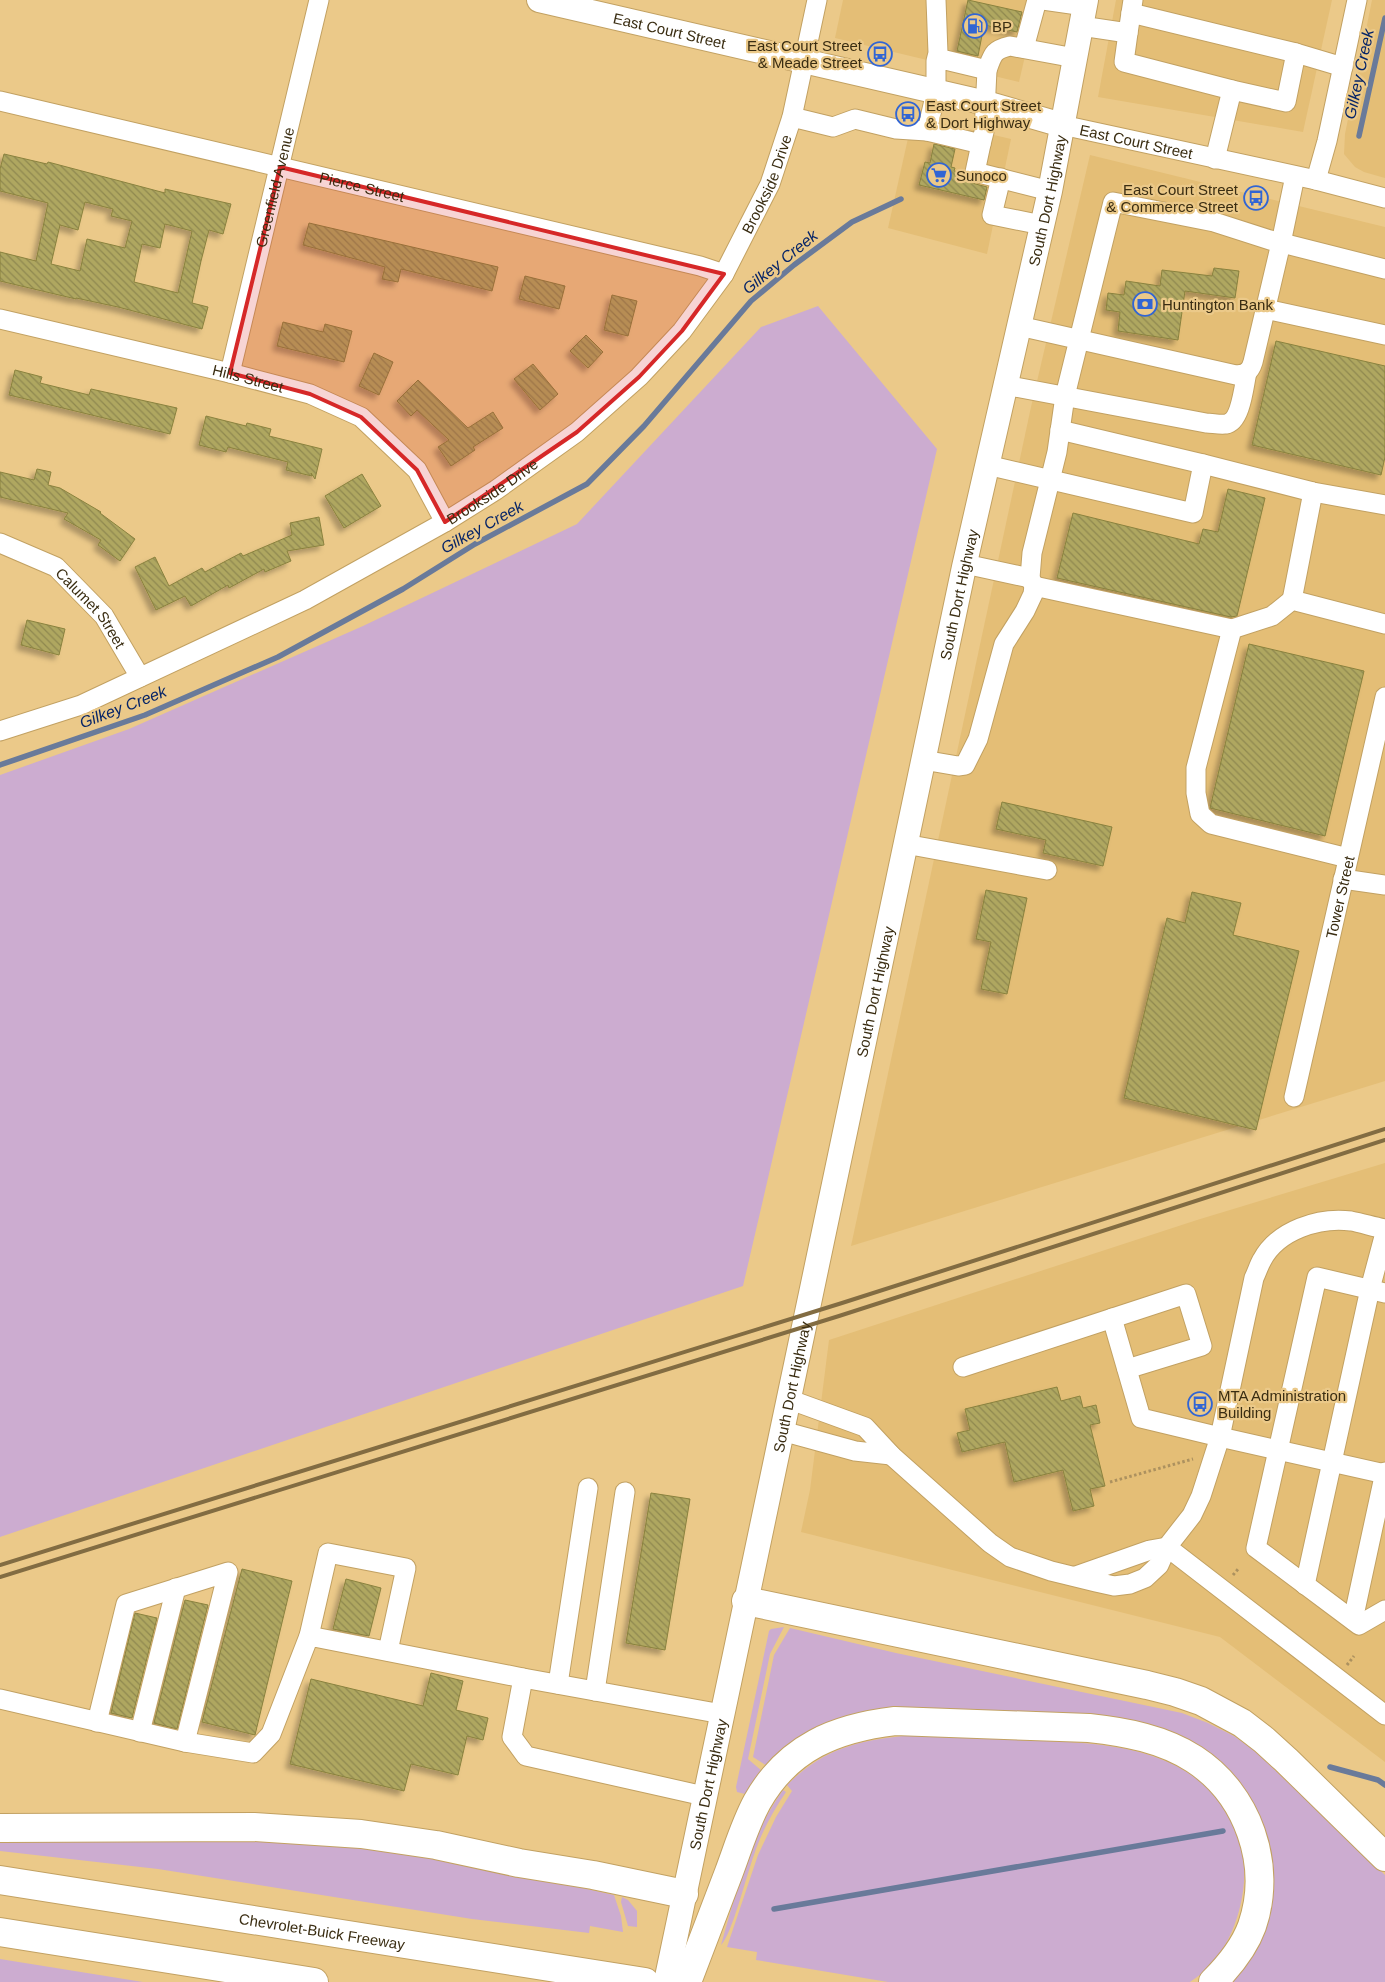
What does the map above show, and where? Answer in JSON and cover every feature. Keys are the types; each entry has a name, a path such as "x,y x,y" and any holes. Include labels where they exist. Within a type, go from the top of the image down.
{"highway":[{"path":"746,1602 1147,1685 1201,1701 1222,1711 1264,1740 1385,1857"},
{"path":"687,1982 745,1828 758,1801 774,1778 803,1751 821,1739 869,1724 896,1721 1089,1728 1118,1731 1148,1738 1174,1748 1194,1759 1216,1776 1234,1796 1246,1819 1254,1839 1260,1884 1252,1927 1241,1949 1213,1982"},
{"path":"0,1828 254,1827 361,1834 436,1845 519,1863 593,1875 684,1894"},
{"name":"Chevrolet-Buick Freeway","path":"0,1880 645,1982"},
{"path":"0,1932 314,1982"}],"main road":[{"name":"East Court Street","path":"539,0 986,103 1062,125"},
{"name":"South Dort Highway","path":"666,1982 964,564 1050,190 1084,11"}],"street":[{"name":"Greenfield Avenue","path":"230,373 319,0"},
{"name":"Brookside Drive","path":"0,731 81,705 305,600 445,522 496,490 577,432 638,377 682,331 724,274 770,184 792,117 817,0"},
{"path":"927,131 936,92 936,0"},
{"path":"1024,48 1036,0"},
{"path":"1043,0 1084,11 1128,33"},
{"path":"1316,180 1344,67 1358,0"},
{"path":"1296,53 1286,102 1124,62 1132,7 1296,53 1344,67"},
{"path":"1050,190 975,172 984,132 987,70 994,52 1000,48 1010,46 1076,58"},
{"path":"937,58 987,70"},
{"path":"1216,160 1232,90"},
{"name":"Pierce Street","path":"0,101 700,266 724,274"},
{"path":"792,117 833,127 855,119 896,129 927,131 982,144"},
{"name":"East Court Street","path":"1062,125 1216,160 1316,180 1385,198"},
{"path":"1005,385 1206,423 1227,424 1235,419 1247,372 1253,362 1295,176"},
{"path":"1001,178 992,215 1042,225"},
{"path":"923,760 958,766 965,765 978,739 1004,644 1025,611 1033,594 1032,554 1057,452 1065,396 1113,202 1214,222 1281,243 1385,269"},
{"path":"1265,309 1385,335"},
{"name":"Hills Street","path":"0,320 230,373 310,394 361,417 417,470 445,522"},
{"path":"1019,326 1079,338 1236,375 1247,372"},
{"path":"1060,430 1314,492 1385,505"},
{"path":"987,465 1193,512 1203,464"},
{"path":"964,564 1232,629 1272,616 1292,600 1314,492"},
{"name":"Calumet Street","path":"0,543 56,567 104,616 140,677"},
{"path":"1292,600 1385,624"},
{"path":"1232,629 1196,768 1196,793 1200,814 1211,824 1348,858"},
{"name":"Tower Street","path":"1294,1096 1385,697"},
{"path":"905,844 1047,870"},
{"path":"1343,878 1385,885"},
{"path":"788,1399 865,1427 891,1455 990,1543 1010,1557 1051,1571 1114,1586 1130,1584 1145,1578 1159,1565 1167,1547 1192,1515 1201,1496 1220,1438 1254,1278 1262,1258 1276,1242 1292,1232 1308,1225 1329,1220 1351,1221 1385,1231 1378,1291 1332,1462 1305,1585"},
{"path":"1378,1291 1318,1277 1256,1548 1359,1625 1385,1610"},
{"path":"963,1368 1186,1294 1202,1346 1127,1369"},
{"path":"1112,1318 1141,1418 1220,1438 1385,1473 1352,1620"},
{"path":"782,1431 855,1451 891,1455"},
{"path":"558,1684 588,1488"},
{"path":"595,1690 625,1492"},
{"path":"1076,1576 1150,1550 1167,1547 1385,1715"},
{"path":"0,1699 185,1742 253,1754 271,1734 309,1636 328,1553 406,1568 388,1651"},
{"path":"97,1722 126,1604 228,1572 185,1742"},
{"path":"140,1732 176,1588"},
{"path":"309,1636 722,1714"},
{"path":"524,1678 512,1737 526,1756 704,1796"}],"path":[{"path":"1110,1482 1194,1458"},
{"path":"1231,1578 1239,1568"},
{"path":"1347,1665 1354,1656"}],"highlighted area":[{"path":"280,167 724,274 682,331 639,377 577,432 445,522 417,470 361,417 310,394 230,373"}],"shaded area":[{"path":"843,0 1038,0 1019,82 835,38"},
{"path":"1116,0 1332,0 1303,132 1098,97"},
{"path":"1372,0 1385,0 1385,178 1364,172 1355,167 1344,154 1345,134"},
{"path":"913,116 1011,139 987,254 888,228"},
{"path":"1090,155 1385,227 1385,1081 851,1246 1031,407"},
{"path":"818,306 937,449 743,1286 0,1537 0,775 129,729 363,626 577,524 761,327"},
{"path":"1385,1163 1385,1762 1220,1637 801,1532 810,1490 829,1340 1197,1220"},
{"path":"784,1627 770,1654 748,1759 762,1771 745,1794 737,1792 736,1787 769,1631"},
{"path":"790,1628 896,1653 1182,1713 1234,1736 1255,1751 1385,1875 1385,1982 1228,1982 1269,1902 1210,1756 934,1712 767,1766 753,1757 774,1655"},
{"path":"903,1736 960,1737 1106,1746 1135,1751 1163,1760 1188,1773 1210,1791 1228,1816 1243,1856 1244,1882 1239,1911 1235,1925 1221,1951 1202,1973 1190,1982 888,1982 756,1960 757,1952 727,1947 758,1855 776,1817 792,1791 787,1785 813,1763 840,1749 854,1744"},
{"path":"783,1790 786,1792 772,1814 760,1839 730,1929 721,1945 745,1865 753,1845 771,1808"},
{"path":"214,1838 369,1845 515,1873 614,1895 621,1916 623,1932 590,1926 589,1933 472,1919 158,1869 0,1851 0,1839"},
{"path":"622,1897 628,1900 637,1911 637,1927 628,1926 621,1902"},
{"path":"0,1959 143,1982 0,1982"}],"building":[{"path":"968,0 1022,12 1017,32 984,25 978,56 957,51"},
{"path":"934,144 955,149 951,167 955,168 954,171 964,173 967,180 972,183 987,187 984,200 919,185 925,162 930,163"},
{"path":"4,154 47,164 48,162 165,193 165,189 231,204 223,234 209,230 201,261 192,303 208,307 202,329 118,307 0,281 0,252 36,261 48,203 0,191 0,169","holes":["85,202 113,209 111,216 132,221 125,248 87,239 80,271 51,264 60,225 78,230","165,224 192,231 178,293 134,282 142,244 160,248"]},
{"path":"309,223 498,267 492,291 401,269 398,282 382,279 385,267 303,245"},
{"name":"Huntington Bank","path":"1214,268 1239,271 1235,298 1185,291 1178,340 1118,331 1120,312 1106,310 1108,293 1124,295 1126,281 1160,286 1162,270 1212,276"},
{"path":"525,276 565,286 559,309 519,299"},
{"path":"612,295 637,301 628,336 604,330"},
{"path":"283,322 323,332 325,324 352,331 344,362 277,346"},
{"path":"586,335 603,352 588,368 570,351"},
{"path":"1276,341 1385,366 1385,457 1381,475 1252,445"},
{"path":"374,353 393,362 379,395 359,386"},
{"path":"533,364 558,394 540,410 514,379"},
{"path":"15,370 42,377 40,383 89,395 91,389 177,408 170,434 9,395"},
{"path":"418,380 468,428 493,412 503,428 473,447 475,450 451,466 438,447 449,440 417,410 411,416 397,401"},
{"path":"206,416 246,426 247,423 271,429 269,436 322,449 315,479 311,473 312,476 286,470 288,462 228,447 226,452 199,445"},
{"path":"37,469 51,472 48,485 60,488 101,512 135,539 120,561 98,545 101,540 64,519 68,513 0,497 0,472 34,480"},
{"path":"362,474 381,506 344,528 325,496"},
{"path":"1228,489 1265,498 1237,616 1231,617 1057,578 1073,513 1199,544 1203,529 1218,532"},
{"path":"319,517 324,545 287,551 291,561 265,572 264,569 229,588 228,585 191,606 185,596 156,610 135,567 155,557 169,586 202,568 205,572 241,553 243,556 292,535 290,523"},
{"path":"27,620 65,629 59,655 21,645"},
{"path":"1249,644 1364,671 1325,836 1210,808"},
{"path":"1002,802 1112,827 1103,866 1043,853 1046,840 996,829"},
{"path":"986,890 1027,898 1007,994 981,989 991,942 976,939"},
{"path":"1192,892 1241,903 1233,935 1299,951 1256,1130 1124,1098 1167,918 1185,923"},
{"path":"1057,1387 1061,1401 1080,1396 1083,1408 1096,1405 1100,1423 1090,1425 1105,1486 1090,1489 1094,1506 1073,1511 1063,1470 1014,1482 1005,1442 962,1452 957,1433 970,1430 965,1409"},
{"path":"651,1493 690,1499 665,1650 626,1643"},
{"path":"242,1569 292,1581 255,1735 202,1722"},
{"path":"346,1579 381,1588 369,1636 333,1629"},
{"path":"185,1600 208,1605 177,1729 154,1723"},
{"path":"135,1613 157,1618 132,1718 111,1713"},
{"path":"431,1673 463,1681 456,1710 488,1718 483,1740 467,1736 458,1775 411,1764 404,1791 290,1764 311,1679 423,1706"}],"waterway":[{"name":"Gilkey Creek","path":"1359,136 1385,18"},
{"name":"Gilkey Creek","path":"0,765 145,715 278,657 403,589 475,544 587,484 644,426 751,301 794,265 852,222 901,199"},
{"path":"1330,1767 1378,1780 1385,1785"},
{"path":"774,1909 1223,1831"}],"railway":[{"path":"0,1565 842,1303 1385,1129"},
{"path":"0,1577 839,1316 1385,1140"}],"place":[{"name":"BP","path":"975,26"},
{"name":"East Court Street & Meade Street","path":"880,54"},
{"name":"East Court Street & Dort Highway","path":"908,114"},
{"name":"Sunoco","path":"939,175"},
{"name":"East Court Street & Commerce Street","path":"1256,198"},
{"name":"Huntington Bank","path":"1145,304"},
{"name":"MTA Administration Building","path":"1200,1404"}]}
